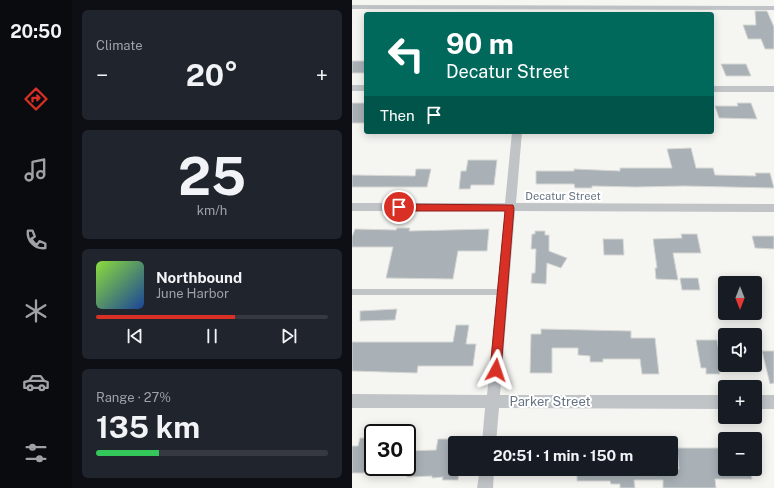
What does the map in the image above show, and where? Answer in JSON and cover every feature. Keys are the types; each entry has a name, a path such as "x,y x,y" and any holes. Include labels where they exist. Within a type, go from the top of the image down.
{"street":[{"path":"352,7 774,8"},
{"path":"352,88 364,88"},
{"path":"714,88 774,89"},
{"path":"490,436 517,134"},
{"name":"Decatur Street","path":"352,207 774,208"},
{"name":"Parker Street","path":"352,401 718,402"},
{"path":"762,402 774,402"},
{"path":"485,488 486,476"}],"lane":[{"path":"352,292 503,292"}],"building":[{"path":"755,11 767,11 774,27 774,49 765,49 761,39 748,39 743,25 756,25"},
{"path":"352,61 364,61 364,73 352,73"},
{"path":"721,64 746,64 751,76 726,76"},
{"path":"352,103 364,103 364,123 352,123"},
{"path":"737,103 751,103 757,119 719,118 715,106 738,106"},
{"path":"691,148 696,168 713,168 715,175 756,176 755,173 770,173 774,188 592,186 592,188 575,188 574,184 536,184 536,171 574,171 574,169 620,171 620,168 672,168 667,149"},
{"path":"468,160 497,160 494,185 471,185 470,189 459,189 461,171 466,171"},
{"path":"416,169 431,169 427,187 352,187 352,175 415,176"},
{"path":"397,228 410,228 409,231 489,229 487,251 458,251 453,279 386,278 393,247 352,247 352,237 355,229 396,230"},
{"path":"535,231 545,231 545,235 549,235 549,251 567,258 561,268 547,263 546,284 531,283 532,273 535,273 536,249 531,249 532,234 535,234"},
{"path":"681,234 697,234 701,253 673,253 678,280 656,279 655,268 657,268 653,239 682,238"},
{"path":"752,236 774,236 774,249 755,248"},
{"path":"603,239 623,239 624,255 604,255"},
{"path":"680,278 698,278 700,290 682,290"},
{"path":"397,309 395,320 360,321 360,311"},
{"path":"456,325 469,325 466,344 476,344 473,366 418,366 417,373 352,371 352,342 453,342"},
{"path":"541,329 631,331 631,338 655,338 659,374 642,374 640,359 603,359 603,362 590,362 590,356 578,355 578,348 552,348 552,373 530,373 531,334 541,334"},
{"path":"696,340 717,340 718,372 720,374 706,374 706,368 701,368"},
{"path":"762,351 774,351 774,383 770,384"},
{"path":"360,438 364,438 364,473 352,473 352,446 358,446"},
{"path":"438,439 448,439 448,476 458,476 458,480 442,480 443,477 432,478 432,476 407,477 416,476 416,451 436,450"},
{"path":"678,448 718,448 718,476 751,476 752,479 715,479 716,488 663,488 663,480 634,480 635,488 620,488 620,484 611,484 610,481 577,481 577,476 678,476"}],"route":[{"path":"399,207 510,208 496,370"}]}
